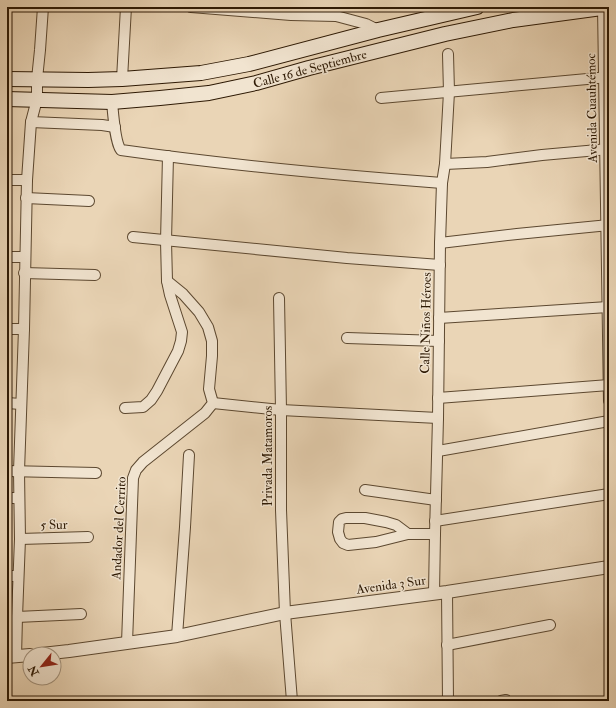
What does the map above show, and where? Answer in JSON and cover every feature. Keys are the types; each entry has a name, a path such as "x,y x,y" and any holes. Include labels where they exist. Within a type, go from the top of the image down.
{"main road":[{"name":"Calle 16 de Septiembre","path":"7,79 122,79 208,72 249,64 453,10 477,7"},
{"name":"Calle 16 de Septiembre","path":"7,99 112,102 209,93 256,83 309,68 445,34 513,20 605,7"}],"street":[{"path":"22,655 12,656 17,617 20,539 19,471 24,329 26,198 31,122 37,99 37,79 43,7"},
{"path":"122,79 126,7"},
{"path":"191,7 291,11 336,16 366,24 378,30"},
{"name":"Avenida Cuauhtémoc","path":"605,7 607,77 609,401"},
{"name":"Calle Niños Héroes","path":"434,593 438,451 440,243 442,183 445,164 449,92 448,54"},
{"path":"381,98 607,77"},
{"path":"112,102 118,147 121,150 378,178 442,183"},
{"path":"31,122 102,125 115,127"},
{"path":"445,164 488,162 542,155 607,150"},
{"path":"125,408 143,407 151,400 178,351 182,332 167,282 166,241 168,156"},
{"path":"7,180 27,180"},
{"path":"26,198 89,202"},
{"path":"440,243 608,225"},
{"path":"133,237 347,258 440,265"},
{"path":"7,257 25,257"},
{"path":"24,274 95,275"},
{"path":"167,282 183,294 200,312 208,327 212,341 208,389 213,403 281,410 438,418"},
{"name":"Privada Matamoros","path":"279,298 285,614 292,701"},
{"path":"439,318 608,307"},
{"path":"7,329 24,329"},
{"path":"347,338 439,341"},
{"path":"438,398 609,385"},
{"path":"7,403 21,404"},
{"name":"Andador del Cerrito","path":"127,643 133,478 136,470 143,462 205,413 213,403"},
{"path":"438,451 609,421"},
{"path":"177,636 189,454"},
{"path":"7,471 96,473"},
{"path":"365,490 436,500"},
{"path":"435,522 609,494"},
{"path":"7,498 19,498"},
{"path":"408,534 396,525 386,522 346,518 339,522 338,532 340,539 343,543 348,545 376,542 408,534 435,534"},
{"name":"5 Sur","path":"20,539 88,537"},
{"name":"Avenida 3 Sur","path":"62,651 177,636 285,614 447,592 609,567"},
{"path":"7,576 18,576"},
{"path":"447,592 448,701"},
{"path":"17,617 81,614"},
{"path":"447,645 550,625"}]}
